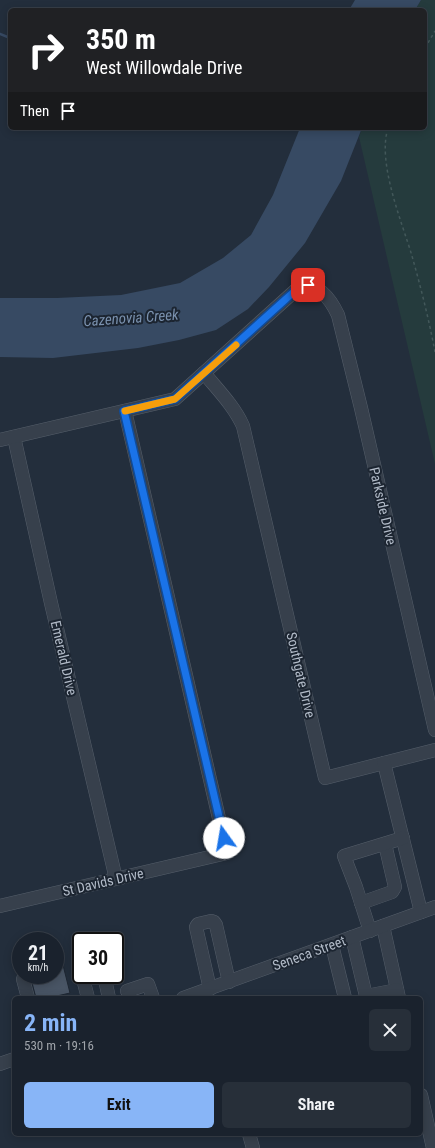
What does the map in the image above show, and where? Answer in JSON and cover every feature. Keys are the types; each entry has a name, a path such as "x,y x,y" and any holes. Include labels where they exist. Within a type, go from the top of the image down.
{"street":[{"name":"Parkside Drive","path":"204,373 302,286 308,285 318,289 334,306 338,315 361,408 435,730"},
{"path":"0,440 175,399 204,373"},
{"name":"Southgate Drive","path":"204,373 231,406 243,426 325,778 384,763"},
{"name":"St Davids Drive","path":"0,906 227,853 124,411"},
{"name":"Emerald Drive","path":"14,437 51,603 116,879"},
{"path":"421,912 384,763 435,750"},
{"path":"352,938 366,996 398,994 377,928 361,903 344,856 403,838"},
{"path":"361,903 392,892 395,887 385,844"},
{"name":"Seneca Street","path":"192,996 214,991 229,982 435,907"},
{"path":"214,991 196,927 198,924 211,921 216,925 229,982"},
{"path":"332,945 345,996"},
{"path":"24,984 28,996"},
{"path":"84,984 88,996"},
{"path":"106,984 109,996"},
{"path":"127,991 148,984 152,996"},
{"path":"0,1064 12,1060"},
{"path":"423,1103 433,1148"},
{"path":"250,1136 253,1148"}],"path":[{"path":"427,45 435,31"},
{"path":"387,130 386,135 386,165 396,208 420,286 435,352"}],"green space":[{"path":"421,0 435,0 435,464 359,137 361,130 427,130 427,8 416,8"}],"water":[{"path":"355,0 421,0 416,8 350,8"},
{"name":"Cazenovia Creek","path":"299,130 361,130 341,181 305,243 269,287 248,309 216,330 179,340 138,348 53,358 0,357 0,298 57,298 121,295 180,283 223,258 251,235 273,195"}],"building":[{"path":"64,969 70,993 57,996 35,996 32,984 64,984"}],"waterway":[{"path":"0,34 8,37"}],"slow traffic":[{"path":"125,411 175,399 236,345"}],"route":[{"path":"224,838 124,411 175,399 297,289 308,285"}]}
